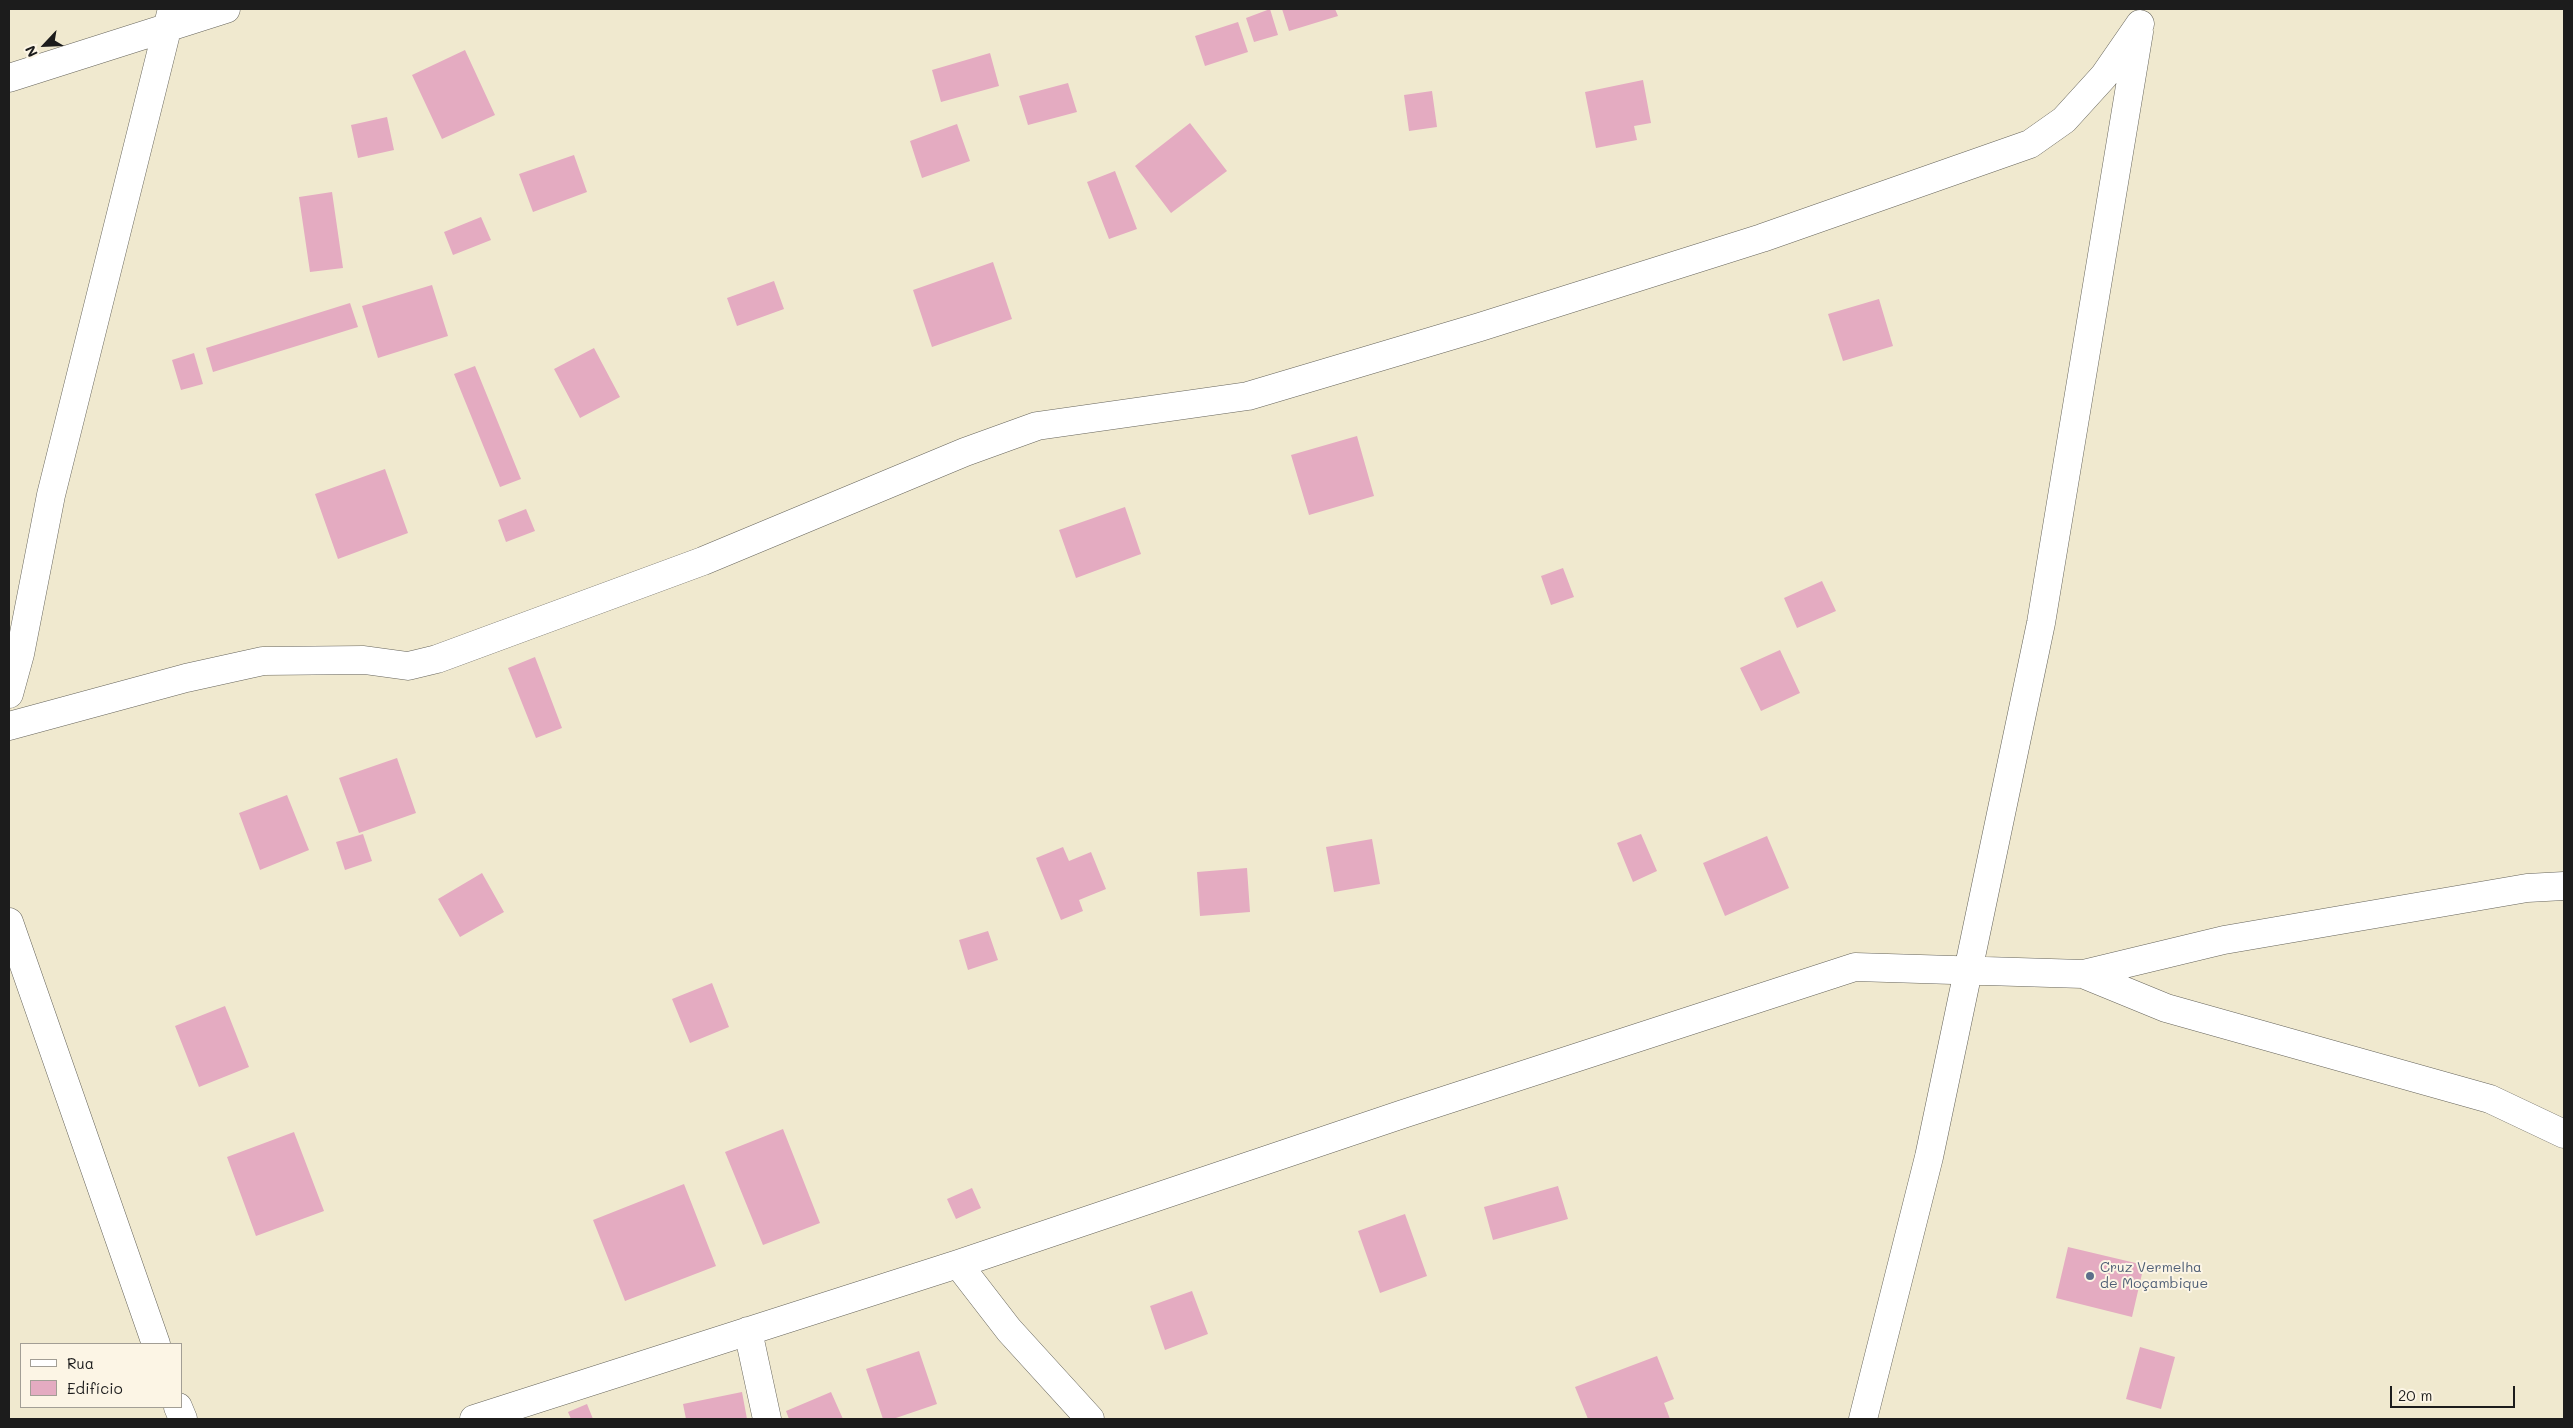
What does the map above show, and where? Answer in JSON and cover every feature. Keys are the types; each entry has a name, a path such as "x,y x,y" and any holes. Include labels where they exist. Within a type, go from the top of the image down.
{"street":[{"path":"9,78 170,18 226,9"},
{"path":"9,726 186,678 263,661 364,660 408,666 437,659 703,561 965,452 1037,426 1248,396 1489,324 1762,238 2030,144 2064,120 2104,76 2142,16"},
{"path":"1863,1419 1929,1157 2041,623 2142,16"},
{"path":"9,694 20,654 54,486 170,18"},
{"path":"474,1419 958,1264 1403,1114 1695,1021 1855,967 1967,972 2083,974 2224,940 2526,888 2564,886"},
{"path":"9,922 156,1343"},
{"path":"2083,974 2166,1008 2490,1099 2564,1134"},
{"path":"958,1264 1009,1330 1090,1419"},
{"path":"748,1331 767,1419"}],"building":[{"path":"1270,9 1278,35 1254,42 1246,18"},
{"path":"1282,9 1335,9 1338,16 1289,31"},
{"path":"1238,22 1248,52 1205,66 1195,36"},
{"path":"465,50 495,115 442,139 412,75"},
{"path":"990,53 999,86 941,102 932,70"},
{"path":"1643,80 1651,123 1634,126 1637,140 1596,148 1585,92"},
{"path":"1068,83 1077,112 1028,125 1019,96"},
{"path":"1432,91 1437,127 1409,131 1404,95"},
{"path":"387,117 394,150 358,158 351,125"},
{"path":"1190,123 1227,171 1171,213 1135,166"},
{"path":"957,124 970,161 922,178 910,141"},
{"path":"574,155 587,192 533,212 519,174"},
{"path":"1115,171 1137,229 1109,239 1087,182"},
{"path":"332,192 343,268 310,272 299,197"},
{"path":"481,217 491,240 453,255 444,232"},
{"path":"993,262 1012,319 932,347 913,290"},
{"path":"774,281 784,309 737,326 727,298"},
{"path":"432,285 448,336 378,358 362,306"},
{"path":"1879,299 1893,346 1843,361 1828,314"},
{"path":"350,303 358,327 213,372 206,348"},
{"path":"594,348 620,397 580,418 554,369"},
{"path":"194,353 203,384 181,390 172,360"},
{"path":"475,366 521,479 500,487 454,374"},
{"path":"1357,436 1374,496 1309,515 1291,455"},
{"path":"385,469 408,533 338,559 315,494"},
{"path":"1125,507 1141,554 1076,578 1059,530"},
{"path":"526,509 535,531 506,542 498,520"},
{"path":"1563,568 1574,597 1551,605 1541,576"},
{"path":"1822,581 1836,611 1797,628 1784,598"},
{"path":"1780,650 1800,693 1761,711 1740,668"},
{"path":"535,657 562,728 536,738 508,668"},
{"path":"397,758 416,813 359,833 339,778"},
{"path":"287,795 309,850 260,870 239,813"},
{"path":"363,834 372,861 345,870 336,842"},
{"path":"1641,834 1657,871 1633,882 1617,843"},
{"path":"1767,836 1789,888 1725,916 1703,863"},
{"path":"1372,839 1380,884 1334,892 1326,847"},
{"path":"1063,847 1069,861 1091,852 1106,889 1079,900 1083,911 1061,920 1036,858"},
{"path":"1247,868 1250,912 1200,916 1197,872"},
{"path":"482,873 504,912 460,937 438,899"},
{"path":"988,931 998,960 968,970 959,940"},
{"path":"712,983 729,1027 690,1043 672,999"},
{"path":"225,1006 249,1067 199,1087 175,1026"},
{"path":"783,1129 820,1223 763,1245 725,1152"},
{"path":"294,1132 324,1211 256,1236 227,1157"},
{"path":"684,1184 716,1266 625,1301 593,1220"},
{"path":"1558,1186 1568,1219 1493,1240 1484,1207"},
{"path":"972,1188 981,1208 956,1219 947,1199"},
{"path":"1405,1214 1427,1276 1380,1293 1358,1231"},
{"path":"2068,1247 2144,1265 2132,1317 2056,1298"},
{"path":"1192,1291 1208,1334 1165,1350 1150,1306"},
{"path":"2140,1347 2175,1357 2161,1409 2126,1399"},
{"path":"919,1351 937,1404 893,1419 883,1419 866,1369"},
{"path":"1657,1356 1674,1399 1664,1403 1670,1419 1588,1419 1575,1387"},
{"path":"742,1392 747,1419 686,1419 683,1404"},
{"path":"831,1392 843,1419 789,1419 786,1411"},
{"path":"587,1404 593,1419 571,1419 568,1412"}],"place":[{"name":"Cruz Vermelha de Moçambique","path":"2090,1276"}]}
